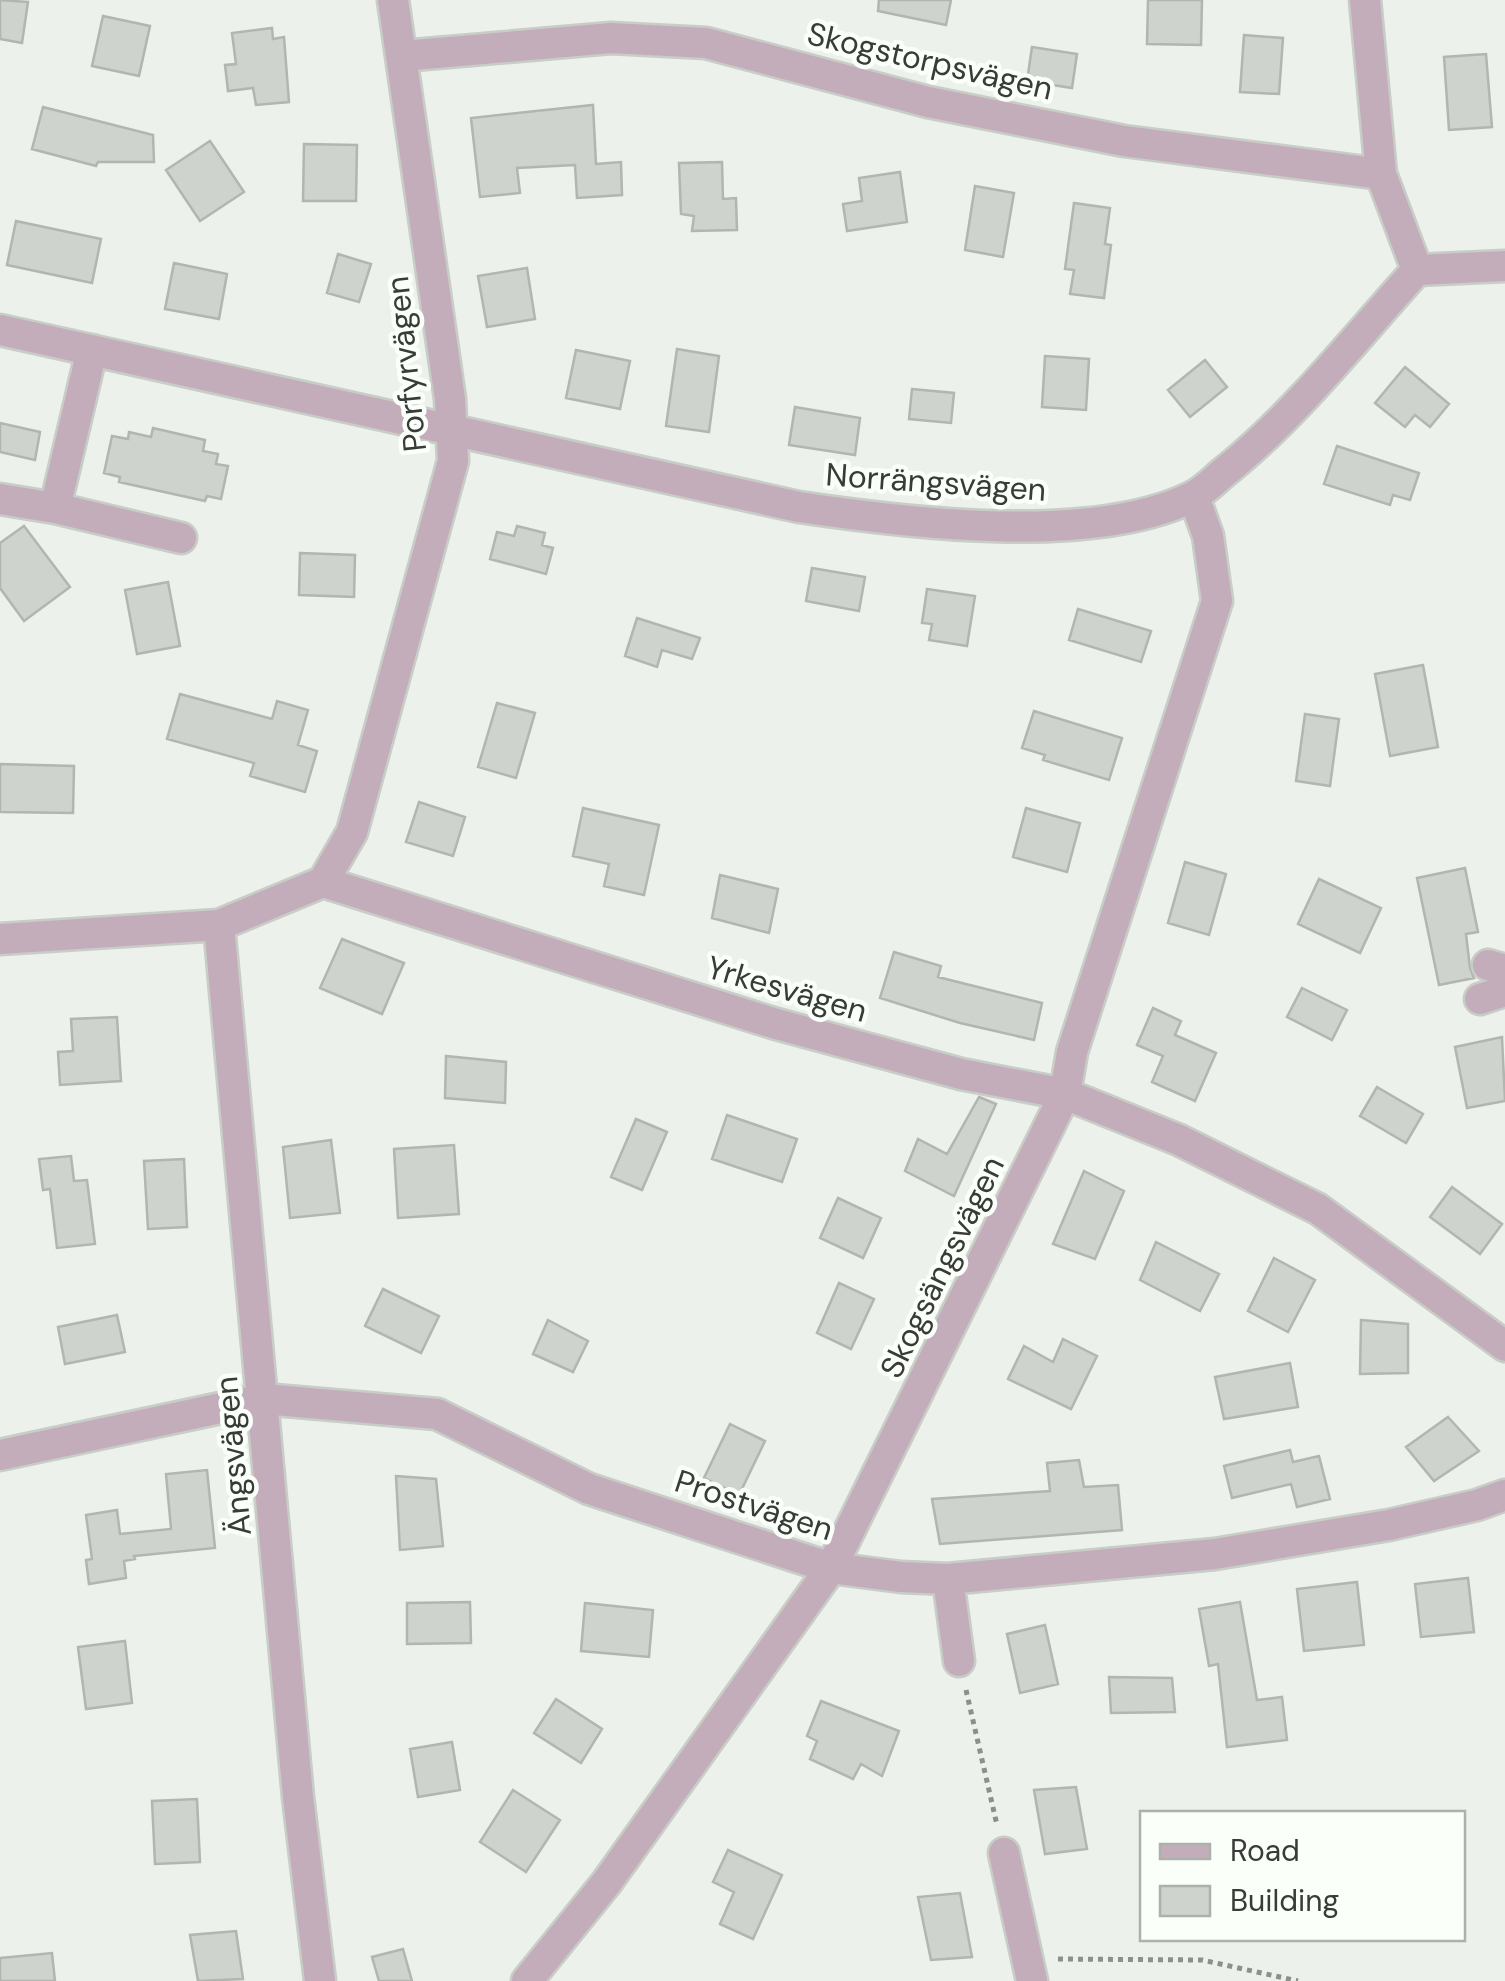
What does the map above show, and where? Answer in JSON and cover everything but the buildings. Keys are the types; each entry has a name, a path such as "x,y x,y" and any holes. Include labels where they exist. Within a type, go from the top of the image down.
{"street":[{"name":"Porfyrvägen","path":"324,882 352,832 453,461 453,431 393,0"},
{"path":"1365,0 1381,174 1416,270 1505,266"},
{"name":"Skogstorpsvägen","path":"402,56 612,38 706,43 928,102 1124,141 1381,174"},
{"name":"Norrängsvägen","path":"0,330 799,508 989,526 1100,521 1138,515 1194,497 1257,445 1416,270"},
{"path":"55,508 92,350"},
{"name":"Skogsängsvägen","path":"527,1981 607,1882 831,1568 1065,1094 1072,1052 1217,601 1208,536 1194,497"},
{"path":"0,499 180,538"},
{"path":"0,939 219,925 324,882"},
{"name":"Yrkesvägen","path":"324,882 774,1023 960,1074 1065,1094 1179,1140 1318,1209 1505,1346"},
{"name":"Ängsvägen","path":"219,925 298,1797 320,1981"},
{"name":"Prostvägen","path":"0,1454 263,1400 437,1414 590,1489 831,1568 901,1578 948,1579 1215,1554 1389,1525 1477,1505 1505,1494"},
{"path":"948,1579 959,1661"},
{"path":"1004,1853 1029,1970"}],"path":[{"path":"959,1661 1004,1853"},
{"path":"1029,1970 1202,1960 1298,1981"}]}
